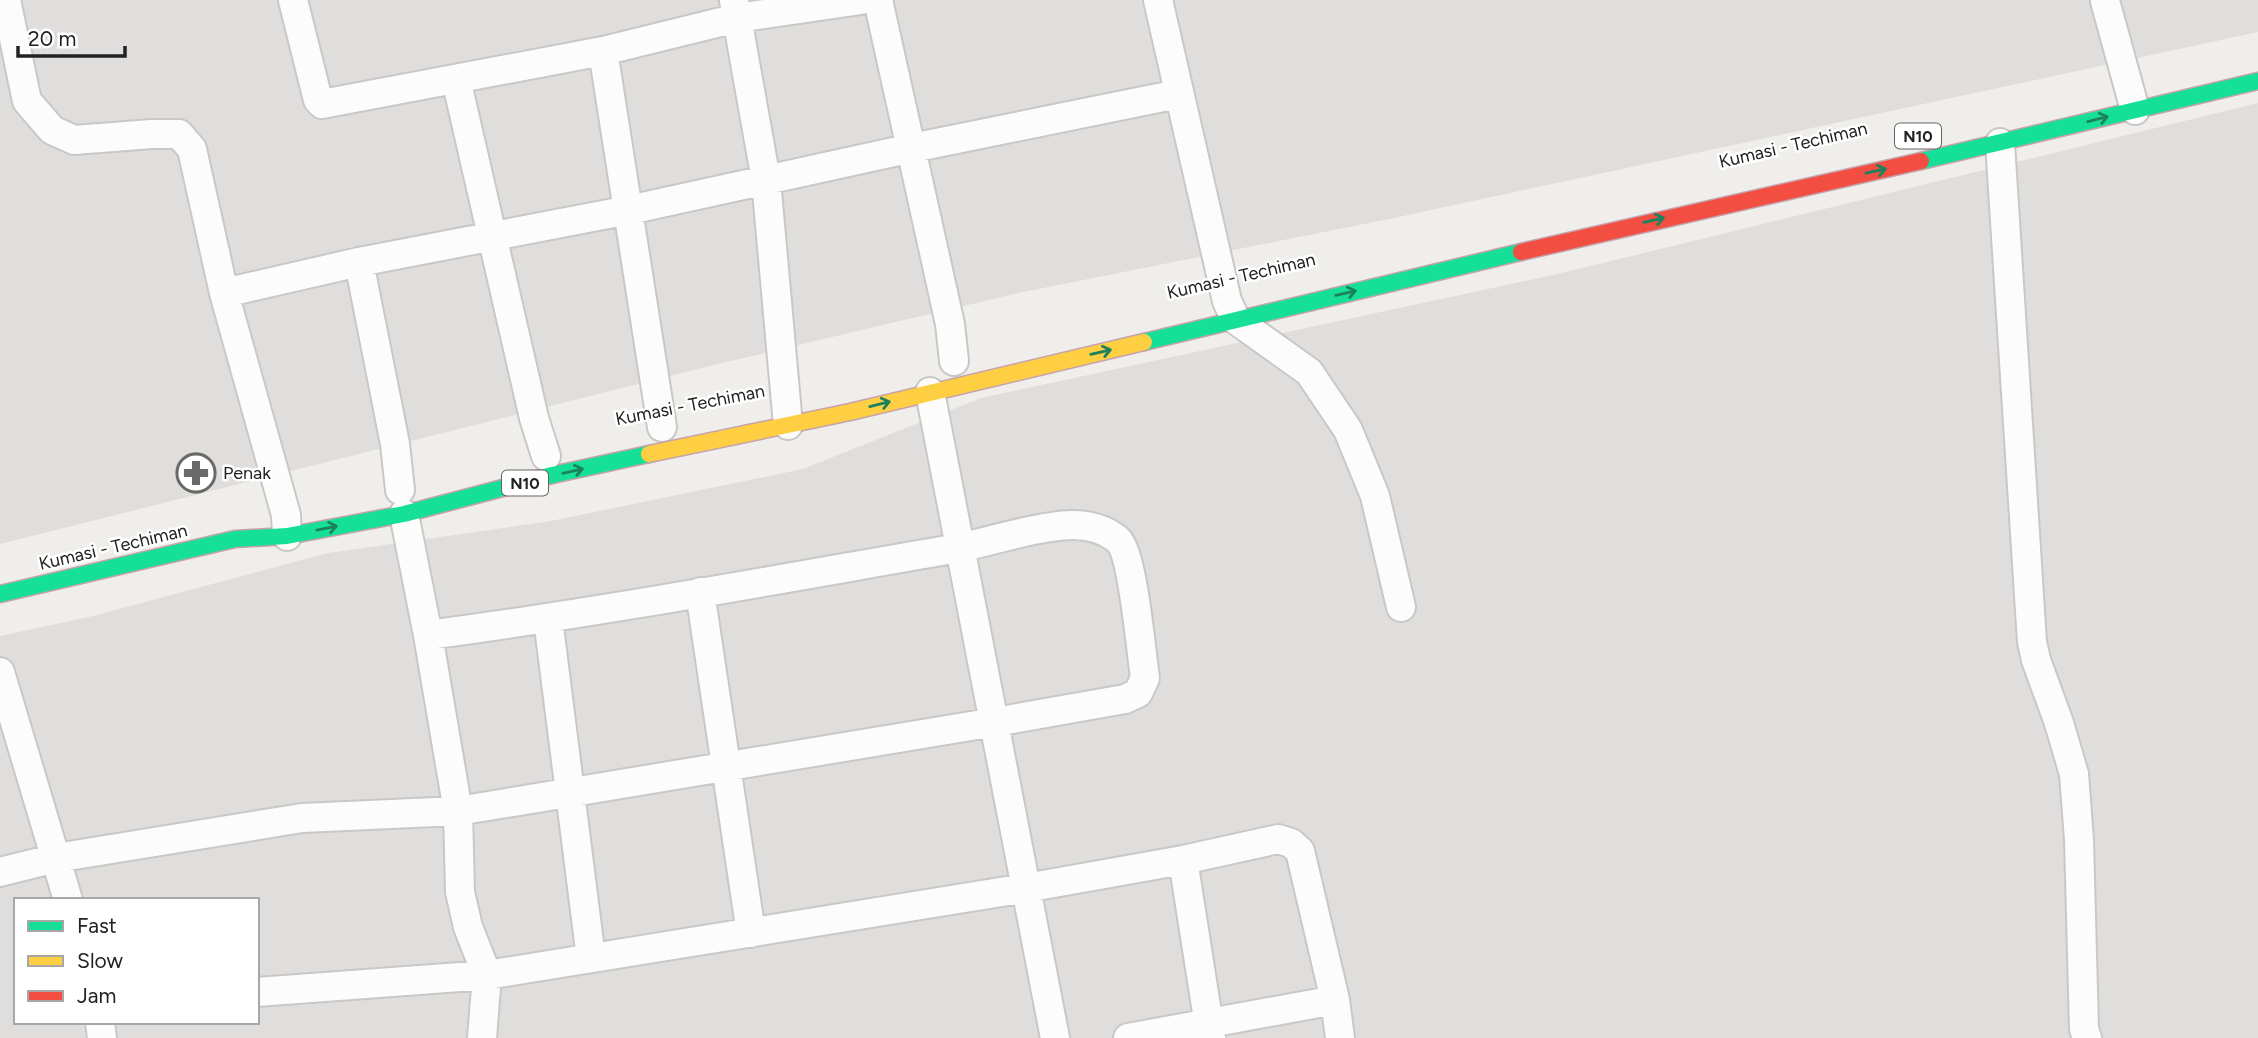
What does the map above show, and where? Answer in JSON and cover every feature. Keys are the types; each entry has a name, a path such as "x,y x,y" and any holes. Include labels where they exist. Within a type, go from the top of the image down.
{"highway":[{"name":"Kumasi - Techiman","path":"0,594 235,539 290,521 401,496 552,475 785,411 930,391 1229,306 1661,218 2000,143 2130,92 2258,81"}],"street":[{"path":"6,0 27,101 52,130 74,140 179,134 192,149 224,293 290,521"},
{"path":"293,0 318,100 322,104 603,51 735,9 861,0"},
{"path":"878,0 950,324 954,361"},
{"path":"1158,0 1229,306 1309,372 1348,430 1375,496 1401,607"},
{"path":"2105,1 2130,92"},
{"path":"735,9 766,180 785,411"},
{"path":"603,51 662,428"},
{"path":"456,79 534,418 546,456"},
{"path":"224,293 359,262 629,211 912,148 1178,94"},
{"path":"2000,143 2032,642 2074,774 2079,840 2084,1029 2087,1038"},
{"path":"359,262 395,444 401,496 458,811 460,891 468,927 487,975 482,1038"},
{"path":"930,391 1055,1038"},
{"path":"0,872 56,858 302,818 458,811 995,722 1125,698 1138,693 1145,678 1129,562 1119,541 1087,525 1052,527 959,548 548,619 428,635"},
{"path":"700,592 751,933"},
{"path":"548,619 591,958"},
{"path":"0,672 67,898"},
{"path":"259,992 487,975 1026,888 1183,860 1278,839 1292,843 1300,851 1335,1000 1340,1038"},
{"path":"1183,860 1210,1031"},
{"path":"1128,1038 1210,1031 1335,1000"}],"shaded area":[{"path":"0,0 2258,0 2258,32 1394,218 1023,292 718,364 0,544"},
{"path":"2258,103 2258,1038 0,1038 0,636 93,616 328,553 551,521 803,469 981,398 1562,273"}],"traffic: fast":[{"path":"1921,161 2258,81"},
{"path":"1144,342 1521,252"},
{"path":"0,594 235,539 287,536 404,514 552,475 649,454"}],"traffic: slow":[{"path":"649,454 850,412 1144,342"}],"traffic: jam":[{"path":"1521,252 1921,161"}],"place":[{"name":"Penak","path":"196,473"}]}
